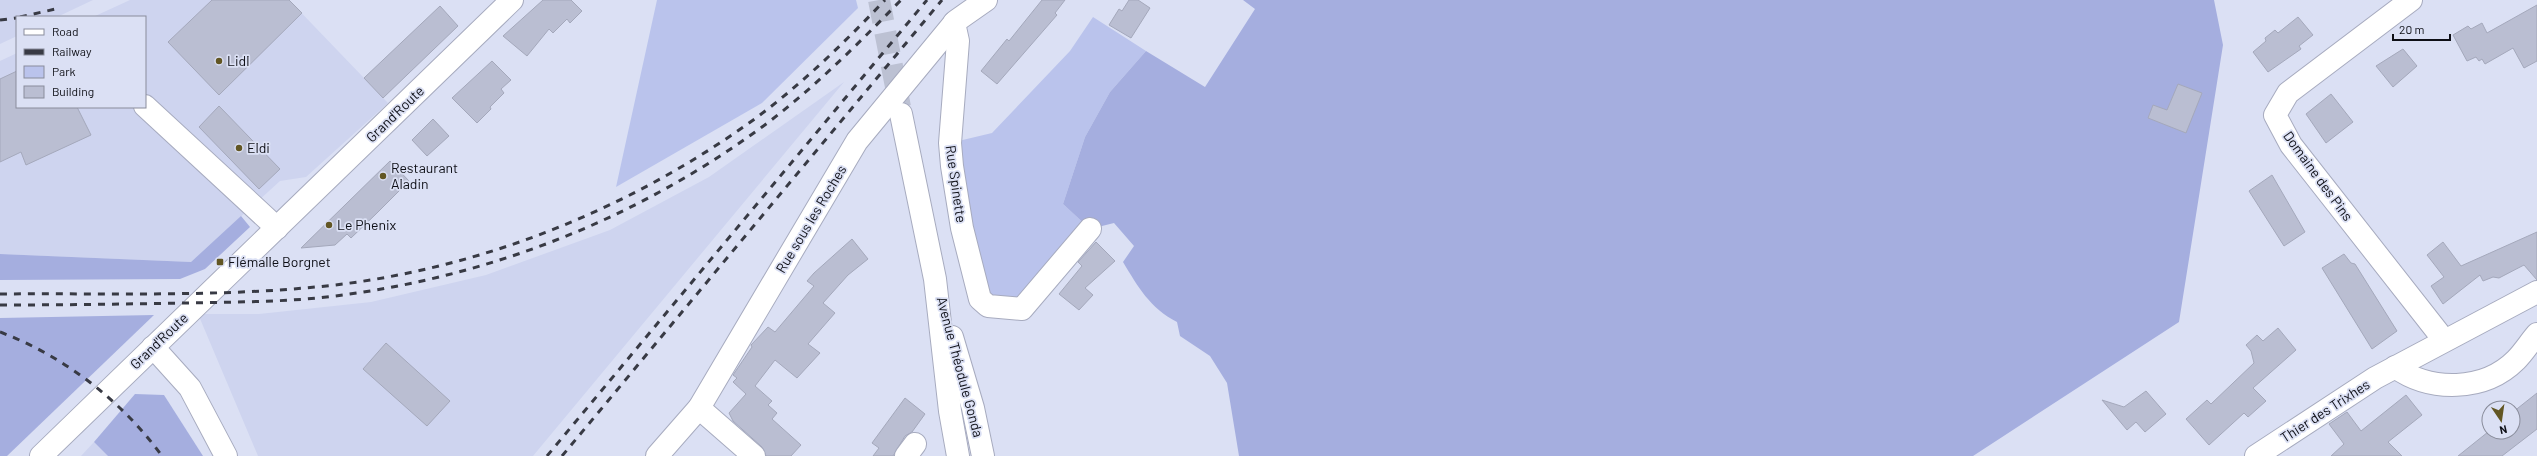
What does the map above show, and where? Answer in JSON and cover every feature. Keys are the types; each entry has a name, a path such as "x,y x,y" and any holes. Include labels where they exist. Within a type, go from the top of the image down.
{"street":[{"name":"Grand'Route","path":"41,456 512,0"},
{"name":"Rue sous les Roches","path":"658,456 699,408 857,141 954,23 986,0"},
{"name":"Domaine des Pins","path":"2411,0 2288,93 2275,115 2291,145 2444,340"},
{"name":"Rue Spinette","path":"954,23 958,41 950,143 962,228 980,299 988,306 1022,309 1090,229"},
{"path":"146,107 277,228"},
{"name":"Avenue Théodule Gonda","path":"901,114 935,278 972,408 983,456"},
{"name":"Avenue Théodule Gonda","path":"935,278 950,411 958,456"},
{"name":"Thier des Trixhes","path":"2256,456 2395,367 2537,292"},
{"path":"2395,367 2411,378 2422,381 2437,385 2462,385 2492,377 2515,361 2537,334"},
{"path":"153,347 190,388 226,456"},
{"path":"699,408 754,456"}],"shaded area":[{"path":"0,0 93,0 59,16 16,16 16,36 0,44"},
{"path":"130,0 289,0 388,103 306,177 280,181 191,262 0,254 0,61 16,53 16,108 146,108 146,16 95,16"},
{"path":"1243,0 2214,0 2223,45 2179,322 1973,456 1239,456 1227,383 1210,356 1180,336 1177,322 1159,310 1140,288 1123,262 1134,246 1114,223 1090,229 1063,204 1085,137 1110,92 1146,51 1205,87 1255,9"},
{"path":"844,82 533,456 258,456 198,314 259,314 371,302 486,275 610,230 709,177"},
{"path":"241,216 250,227 205,269 180,279 0,280 0,254 191,262"},
{"path":"154,315 7,456 0,456 0,318"},
{"path":"135,394 164,395 203,456 108,456 94,442"},
{"path":"94,442 107,454 108,456 81,456"}],"green space":[{"path":"657,0 856,0 858,8 762,103 616,187"},
{"path":"1093,17 1146,51 1110,92 1085,137 1063,204 1090,229 1022,309 988,306 950,143 992,133 1070,51"}],"building":[{"name":"Lidl","path":"212,0 289,0 302,13 219,95 168,42"},
{"path":"543,0 571,0 582,11 570,23 567,19 553,33 549,29 527,56 503,36"},
{"path":"1042,0 1065,0 1055,13 1057,15 997,84 981,71 1007,39 1009,41"},
{"path":"1129,0 1138,0 1150,8 1131,38 1109,25 1119,9 1122,11"},
{"path":"2537,5 2537,61 2524,68 2513,48 2485,64 2482,59 2479,61 2476,57 2467,61 2453,35 2468,26 2471,29 2482,23 2487,33"},
{"path":"440,6 458,26 383,98 364,78"},
{"path":"2298,17 2313,35 2299,46 2301,49 2268,72 2253,52 2266,41 2265,38 2275,30 2278,33"},
{"path":"2403,49 2417,66 2393,87 2376,66"},
{"path":"492,61 511,80 501,89 504,93 477,123 452,98"},
{"path":"16,71 16,108 78,108 91,135 26,165 21,152 0,162 0,79"},
{"path":"2178,84 2202,93 2186,133 2148,118 2153,105 2167,110"},
{"path":"2331,94 2353,122 2326,143 2306,114"},
{"name":"Eldi","path":"219,106 280,169 259,189 199,127"},
{"path":"433,119 449,136 427,156 412,140"},
{"path":"390,161 409,181 376,214 351,238 347,234 335,245 301,248"},
{"path":"2272,175 2305,232 2284,246 2249,191"},
{"path":"2537,232 2537,280 2524,265 2499,278 2493,277 2483,281 2480,275 2443,304 2431,286 2444,277 2427,255 2443,242 2461,266"},
{"path":"852,239 868,259 848,275 823,303 835,313 808,344 820,353 797,378 775,360 755,386 772,401 768,405 777,413 772,419 801,445 791,456 766,456 762,447 733,421 729,413 746,394 733,382 737,378 733,375 752,347 751,345 768,327 775,332 814,286 807,281 814,273"},
{"path":"1096,242 1115,261 1085,288 1093,295 1079,310 1059,294 1082,266 1078,262"},
{"path":"2344,254 2351,263 2355,264 2397,331 2372,349 2322,268"},
{"path":"2278,328 2296,350 2253,388 2266,401 2248,417 2244,413 2209,445 2186,419 2207,400 2211,404 2254,363 2251,351 2246,345 2257,335 2263,341"},
{"path":"386,343 450,401 427,426 363,369"},
{"path":"2146,391 2166,414 2145,432 2136,422 2127,430 2102,400 2124,407"},
{"path":"2537,393 2537,429 2502,456 2458,456 2481,438 2481,440 2521,440 2521,406"},
{"path":"2406,395 2422,415 2388,442 2402,456 2331,456 2344,444 2329,424 2347,412 2361,431"},
{"path":"905,398 925,414 912,432 905,436 893,456 873,456 879,448 872,443"}],"tunnel":[{"path":"879,0 900,107"}],"railway":[{"path":"0,294 158,294 238,292 316,287 375,279 433,267 491,251 547,232 602,208 655,182 707,151 756,118 790,91 839,47 885,0"},
{"path":"0,305 237,302 318,298 378,290 436,278 494,262 551,242 606,219 660,192 712,161 762,127 799,98 851,50 901,0"},
{"path":"547,456 927,0"},
{"path":"562,456 942,0"},
{"path":"24,16 60,8"},
{"path":"0,20 16,18"},
{"path":"0,332 47,354 90,382 129,417 162,456"}],"place":[{"name":"Lidl","path":"219,61"},
{"name":"Eldi","path":"239,148"},
{"name":"Restaurant Aladin","path":"383,176"},
{"name":"Le Phenix","path":"329,225"},
{"name":"Flémalle Borgnet","path":"220,262"}]}
